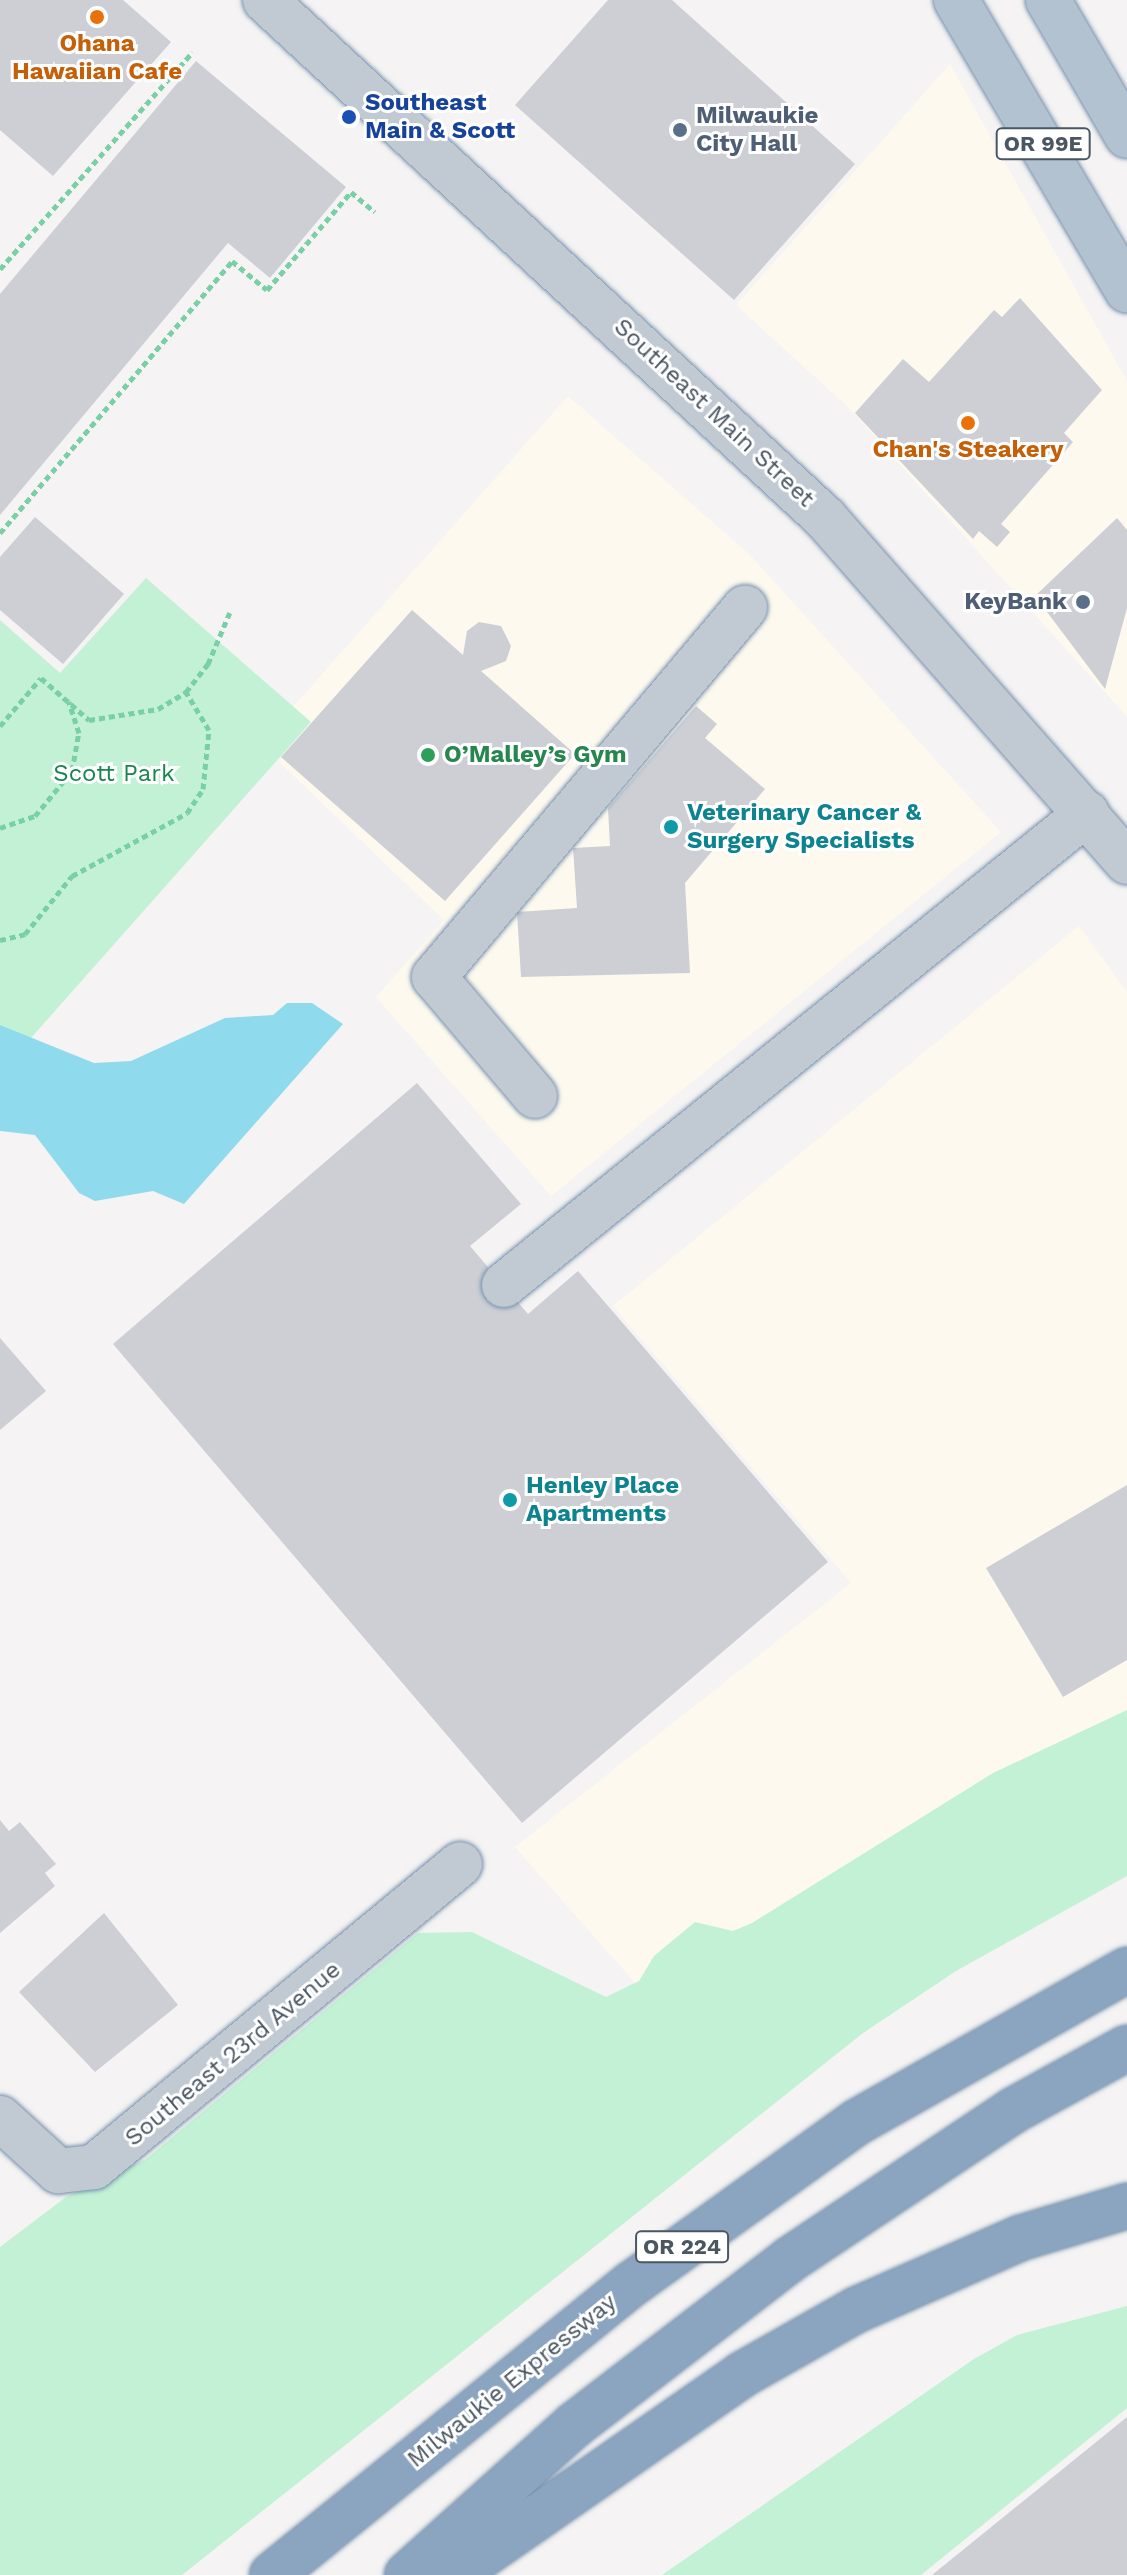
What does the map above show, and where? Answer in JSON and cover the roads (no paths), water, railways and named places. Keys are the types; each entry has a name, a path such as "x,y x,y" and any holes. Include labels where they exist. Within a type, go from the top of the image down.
{"highway":[{"name":"Milwaukie Expressway","path":"272,2575 633,2283 857,2122 1127,1970"},
{"name":"OR 224","path":"407,2575 573,2426 789,2260 1014,2110 1127,2048"},
{"path":"454,2575 743,2374 856,2310 1020,2238 1127,2206"}],"main road":[{"name":"OR 99E","path":"956,0 1127,290"},
{"name":"OR 99E","path":"1048,0 1127,136"}],"street":[{"name":"Southeast Main Street","path":"265,0 825,518 1127,862"},
{"path":"535,1096 434,977 745,608"},
{"path":"504,1285 1087,813"},
{"name":"Southeast 23rd Avenue","path":"0,2118 58,2171 111,2157 460,1864"}],"water":[{"path":"287,1003 312,1003 343,1024 184,1204 153,1191 95,1201 79,1193 35,1135 0,1131 0,1025 94,1063 131,1061 225,1018 273,1015"}],"place":[{"name":"Ohana Hawaiian Cafe","path":"97,17"},
{"name":"Southeast Main & Scott","path":"349,117"},
{"name":"Milwaukie City Hall","path":"680,130"},
{"name":"Chan's Steakery","path":"968,423"},
{"name":"KeyBank","path":"1083,602"},
{"name":"O’Malley’s Gym","path":"428,755"},
{"name":"Veterinary Cancer & Surgery Specialists","path":"671,827"},
{"name":"Henley Place Apartments","path":"510,1500"}],"park label":[{"name":"Scott Park","path":"114,774"}]}
